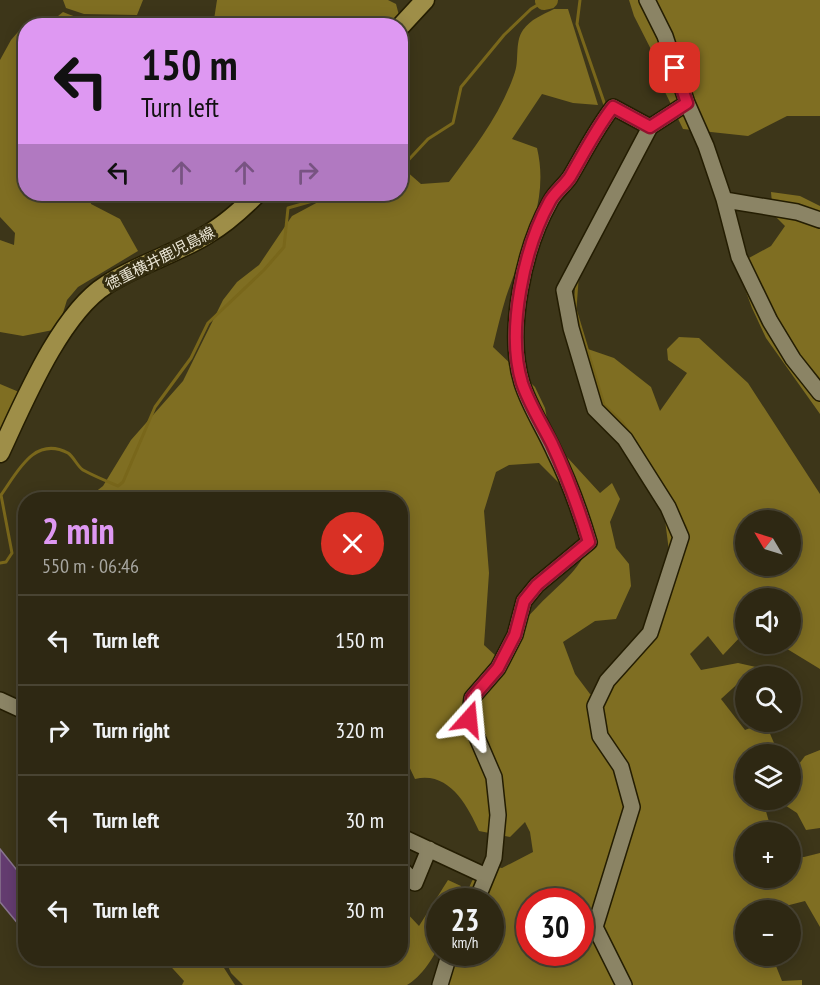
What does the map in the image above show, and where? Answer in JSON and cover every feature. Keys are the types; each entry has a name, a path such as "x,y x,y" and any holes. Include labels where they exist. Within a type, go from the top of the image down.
{"main road":[{"path":"408,18 424,0"},
{"name":"徳重横井鹿児島線","path":"0,453 52,350 69,321 88,299 126,273 217,229 250,201"}],"street":[{"path":"647,0 665,36 687,103 706,146 724,200 739,257 793,359 820,393"},
{"path":"624,985 595,927 632,807 621,767 600,736 595,706 608,681 650,633 681,537 668,507 626,439 595,409 571,328 564,290 650,127 687,103"},
{"path":"480,888 494,858 498,815 494,777 469,719 472,698 498,668 515,635 524,601 537,585 589,542 560,461 522,384 517,359 517,316 522,283 535,237 550,200 568,179 600,123 613,107 650,127"},
{"path":"724,200 798,212 820,220"},
{"path":"0,700 18,708"},
{"path":"408,840 486,876"},
{"path":"408,876 415,883 429,849"},
{"path":"440,985 446,966"}],"shaded area":[{"path":"63,0 143,0 137,15 84,14 66,8"},
{"path":"217,0 388,0 396,4 400,18 214,18"},
{"path":"629,0 820,0 820,116 787,116 748,136 683,129 665,92 662,71 634,16"},
{"path":"554,9 568,9 598,105 573,103 542,94 512,139 537,148 540,187 533,224 506,297 493,347 535,387 545,408 559,483 539,463 509,465 496,472 484,511 489,573 484,645 496,656 532,612 571,574 595,533 567,457 600,493 612,483 620,499 610,522 616,548 629,564 631,586 616,619 595,621 563,642 575,674 590,694 603,693 665,598 670,559 664,512 608,426 582,347 614,358 651,387 660,411 687,373 668,360 667,349 679,337 699,338 748,383 820,494 820,669 795,654 801,654 801,588 735,588 735,642 723,655 708,636 690,654 701,670 738,663 752,666 735,666 735,686 721,699 735,717 735,732 769,732 774,744 735,744 735,810 766,810 769,822 735,822 735,888 801,888 801,857 820,853 820,927 805,901 735,900 735,966 776,966 782,981 802,980 802,985 435,985 439,966 504,966 504,888 469,888 484,865 502,868 533,852 530,832 525,822 510,837 479,831 469,811 455,792 438,780 415,779 408,764 408,492 95,492 103,486 131,440 183,381 223,300 237,282 259,265 292,216 320,201 408,201 408,173 421,184 449,182 486,131 508,90 516,70 520,35 526,26"},
{"path":"63,12 80,18 56,18"},
{"path":"18,32 18,201 90,201 91,204 120,219 138,251 78,287 67,300 58,329 23,336 0,332 0,240 14,245 15,233 0,217 0,60"},
{"path":"771,192 800,196 820,206 820,414 766,338 736,265 771,246 785,226 773,214"},
{"path":"0,384 19,392 0,434"},
{"path":"820,750 820,828 806,830 797,813 792,810 801,810 801,761 805,756"},
{"path":"448,880 461,886 460,888 443,888"},
{"path":"408,914 419,926 426,915 427,966 407,985 243,985 231,973 228,966 408,966"},
{"path":"170,966 223,966 235,985 182,985 184,981"}],"building":[{"path":"0,849 18,872 18,924 0,902"}],"waterway":[{"path":"544,1 549,0"},
{"path":"580,0 577,24 606,108"},
{"path":"408,160 428,139 453,123 461,87 504,35 531,9 544,1"},
{"path":"0,563 6,562 12,553 1,495 20,467 36,453 45,449 56,449 68,453 81,468 91,474 118,486 123,482 155,407 191,358 208,323 264,270 284,247 288,208 312,201"},
{"path":"577,281 575,309 604,405 622,422 630,434"},
{"path":"680,517 686,528 685,532"},
{"path":"659,632 662,620"}],"route":[{"path":"469,719 472,698 498,668 515,635 524,601 537,585 589,542 560,461 522,384 517,359 517,316 522,283 535,237 550,200 568,179 600,123 613,107 650,127 687,103 675,68"}]}
